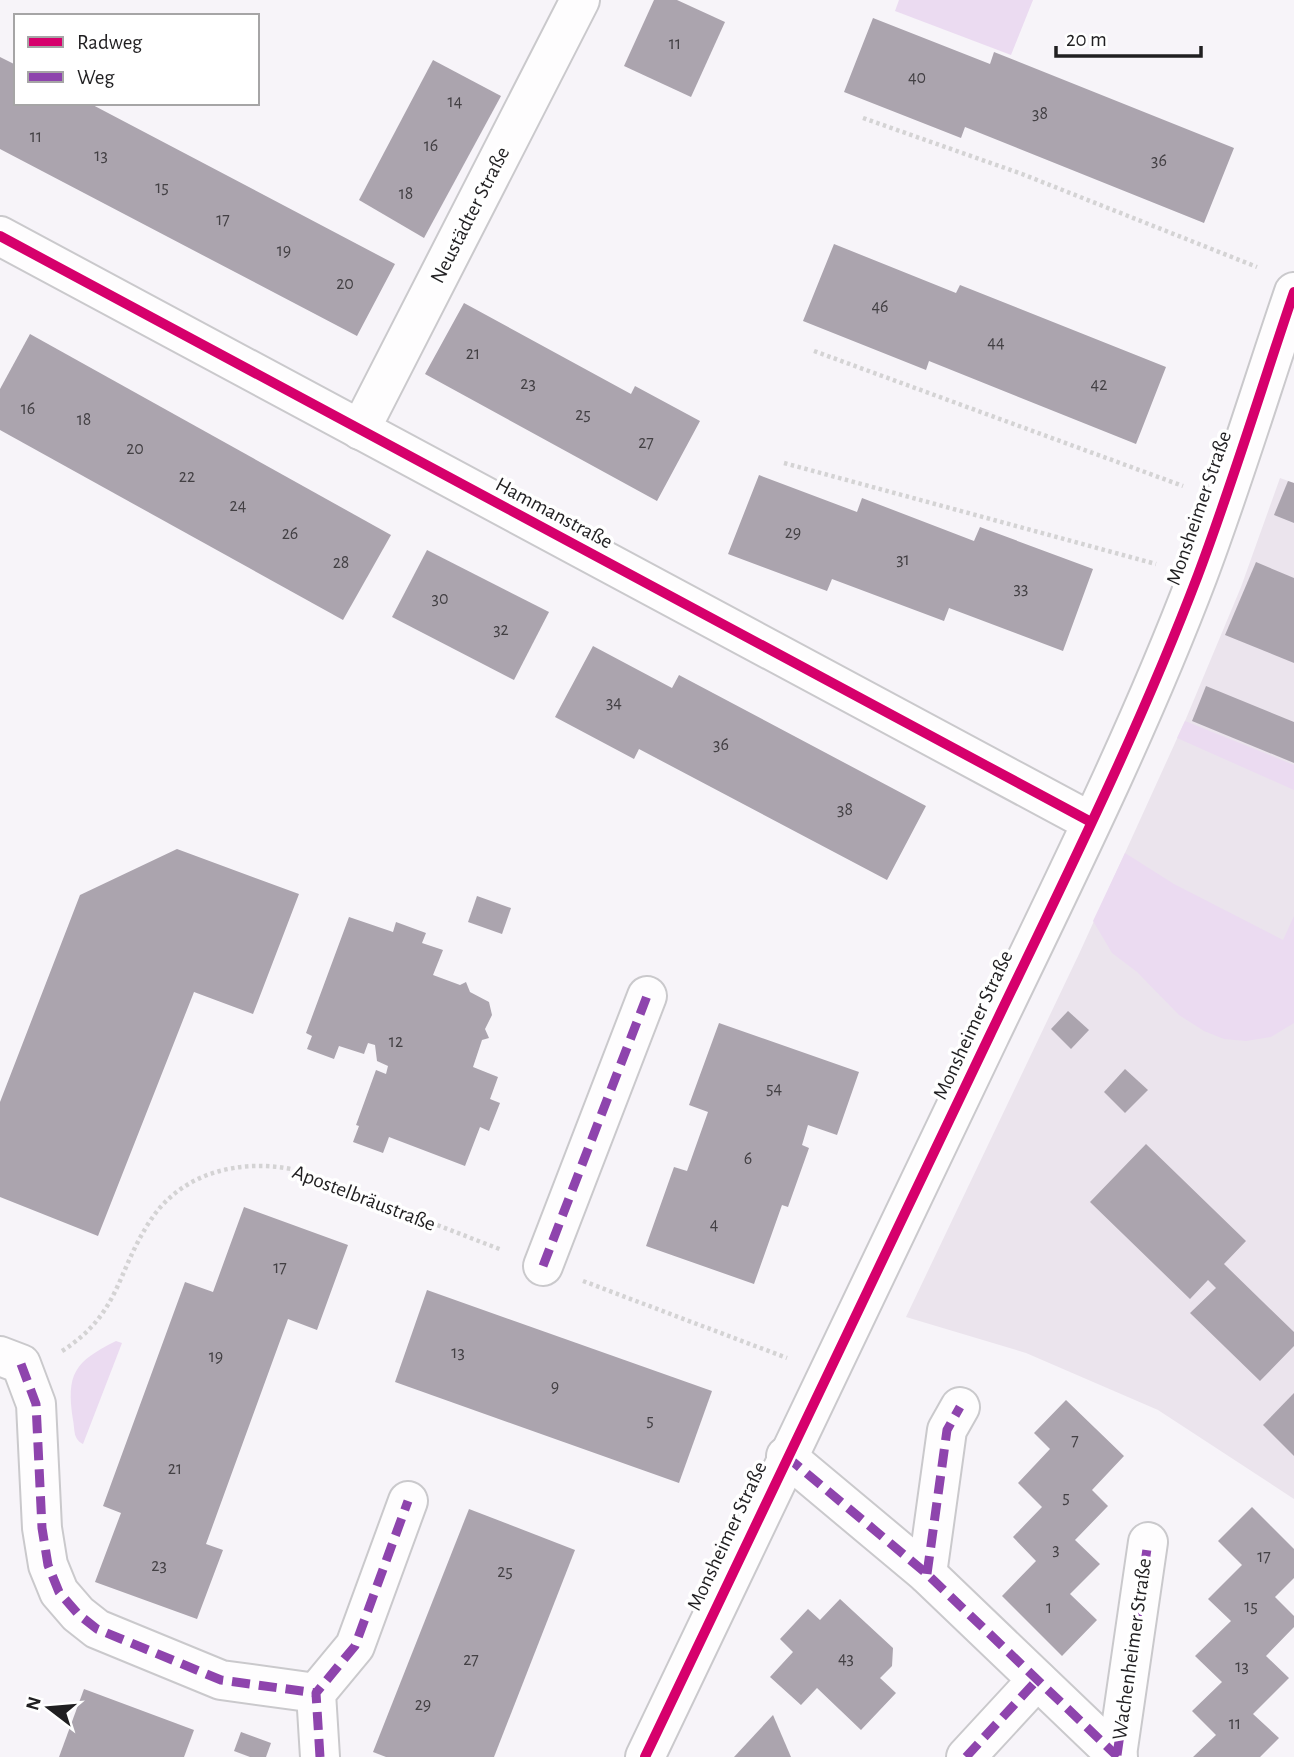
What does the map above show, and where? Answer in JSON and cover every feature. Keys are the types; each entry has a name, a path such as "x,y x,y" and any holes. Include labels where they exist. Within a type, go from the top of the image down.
{"street":[{"name":"Neustädter Straße","path":"360,430 580,0"},
{"name":"Hammanstraße","path":"0,236 1091,822"},
{"name":"Monsheimer Straße","path":"645,1757 786,1456 829,1374 1091,822 1197,576 1294,292"},
{"path":"543,1266 647,996"},
{"path":"11,1360 36,1404 42,1528 48,1564 60,1592 78,1615 97,1629 221,1680 316,1693"},
{"path":"927,1574 947,1430 960,1407"},
{"name":"Wachenheimer Straße","path":"786,1456 927,1574 1117,1756"},
{"path":"320,1757 316,1693 355,1646 408,1501"},
{"name":"Wachenheimer Straße","path":"1117,1756 1148,1542"},
{"path":"966,1757 1037,1680"}],"path":[{"path":"863,118 1022,174 1261,268"},
{"path":"784,463 1197,576"}],"shaded area":[{"path":"899,0 1033,0 1011,55 895,11"},
{"path":"1280,478 1294,483 1294,1499 1158,1410 1026,1353 906,1317 1079,954 1185,721 1241,587"},
{"path":"1185,721 1294,765 1294,790 1177,738"},
{"path":"1125,853 1174,884 1283,940 1294,916 1294,1023 1271,1037 1246,1041 1224,1039 1204,1031 1179,1015 1137,972 1112,953 1093,921"},
{"path":"116,1341 122,1343 83,1444 74,1431 72,1380 82,1363"}],"building":[{"path":"654,0 677,0 725,22 691,97 624,66"},
{"path":"873,18 990,64 994,52 1234,148 1204,223 965,127 961,138 844,92"},
{"path":"0,57 14,64 14,105 93,105 395,264 357,336 0,149"},
{"path":"433,60 501,96 424,238 359,200"},
{"path":"834,244 956,293 960,285 1166,367 1136,444 929,361 926,370 803,321"},
{"path":"464,303 631,394 635,386 700,421 657,501 425,374"},
{"path":"30,334 391,535 343,620 0,430 0,389"},
{"path":"759,475 857,512 862,498 974,541 980,527 1093,569 1063,651 949,608 944,621 832,579 827,591 728,554"},
{"path":"1288,481 1294,483 1294,523 1274,515"},
{"path":"427,550 549,612 514,680 392,617"},
{"path":"1256,562 1294,578 1294,663 1225,635"},
{"path":"593,646 672,688 679,675 926,806 887,880 639,749 634,759 555,717"},
{"path":"1206,686 1294,722 1294,763 1192,721"},
{"path":"177,849 299,894 253,1014 194,992 98,1236 0,1197 0,1102 80,895"},
{"path":"477,896 511,908 502,934 468,922"},
{"path":"349,917 393,932 396,922 426,933 422,943 443,950 433,975 460,985 466,982 470,992 489,1002 492,1015 485,1029 489,1038 482,1040 473,1067 498,1077 490,1099 500,1103 489,1131 480,1127 465,1166 389,1137 383,1153 353,1142 359,1126 356,1125 376,1070 386,1074 388,1066 377,1061 375,1045 368,1043 364,1054 339,1046 334,1059 307,1049 312,1036 306,1033"},
{"path":"1068,1011 1089,1030 1071,1049 1051,1029"},
{"path":"719,1023 859,1072 837,1135 808,1125 802,1145 809,1148 788,1207 782,1205 754,1284 646,1246 674,1167 687,1171 708,1112 689,1105"},
{"path":"1125,1069 1148,1090 1125,1113 1104,1092"},
{"path":"1146,1144 1246,1241 1224,1264 1294,1332 1294,1346 1260,1381 1190,1313 1216,1288 1208,1280 1190,1299 1090,1202"},
{"path":"244,1207 348,1245 317,1330 288,1319 206,1544 223,1550 197,1619 95,1582 121,1513 103,1506 185,1282 213,1292"},
{"path":"427,1290 712,1391 679,1483 395,1382"},
{"path":"1294,1393 1294,1456 1263,1425"},
{"path":"1066,1400 1124,1456 1092,1490 1108,1506 1075,1540 1100,1564 1070,1594 1097,1620 1062,1656 1002,1596 1036,1561 1013,1537 1042,1507 1018,1483 1050,1449 1034,1433"},
{"path":"1252,1507 1294,1549 1294,1578 1275,1597 1294,1616 1294,1627 1266,1656 1289,1678 1253,1714 1279,1738 1260,1757 1193,1757 1216,1735 1192,1711 1222,1682 1195,1656 1231,1621 1208,1599 1242,1565 1218,1541"},
{"path":"469,1509 575,1550 494,1757 386,1757 373,1752"},
{"path":"840,1599 893,1648 892,1666 880,1678 896,1693 861,1730 817,1688 801,1705 770,1677 793,1652 780,1639 808,1609 820,1620"},
{"path":"84,1689 194,1730 184,1757 59,1757"},
{"path":"773,1715 791,1757 734,1757"},
{"path":"241,1732 271,1743 266,1757 250,1757 234,1751"}],"marked path":[{"path":"543,1266 647,996"},
{"path":"21,1364 36,1404 42,1528 48,1565 59,1592 78,1614 97,1629 221,1680 316,1693"},
{"path":"927,1574 947,1430 960,1407"},
{"path":"786,1456 927,1574 1118,1757"},
{"path":"320,1757 316,1693 355,1646 408,1501"},
{"path":"1117,1755 1148,1542"},
{"path":"966,1757 1037,1680"}],"cycle path":[{"path":"0,236 1091,822"},
{"path":"645,1757 1125,751 1198,575 1294,292"}]}
